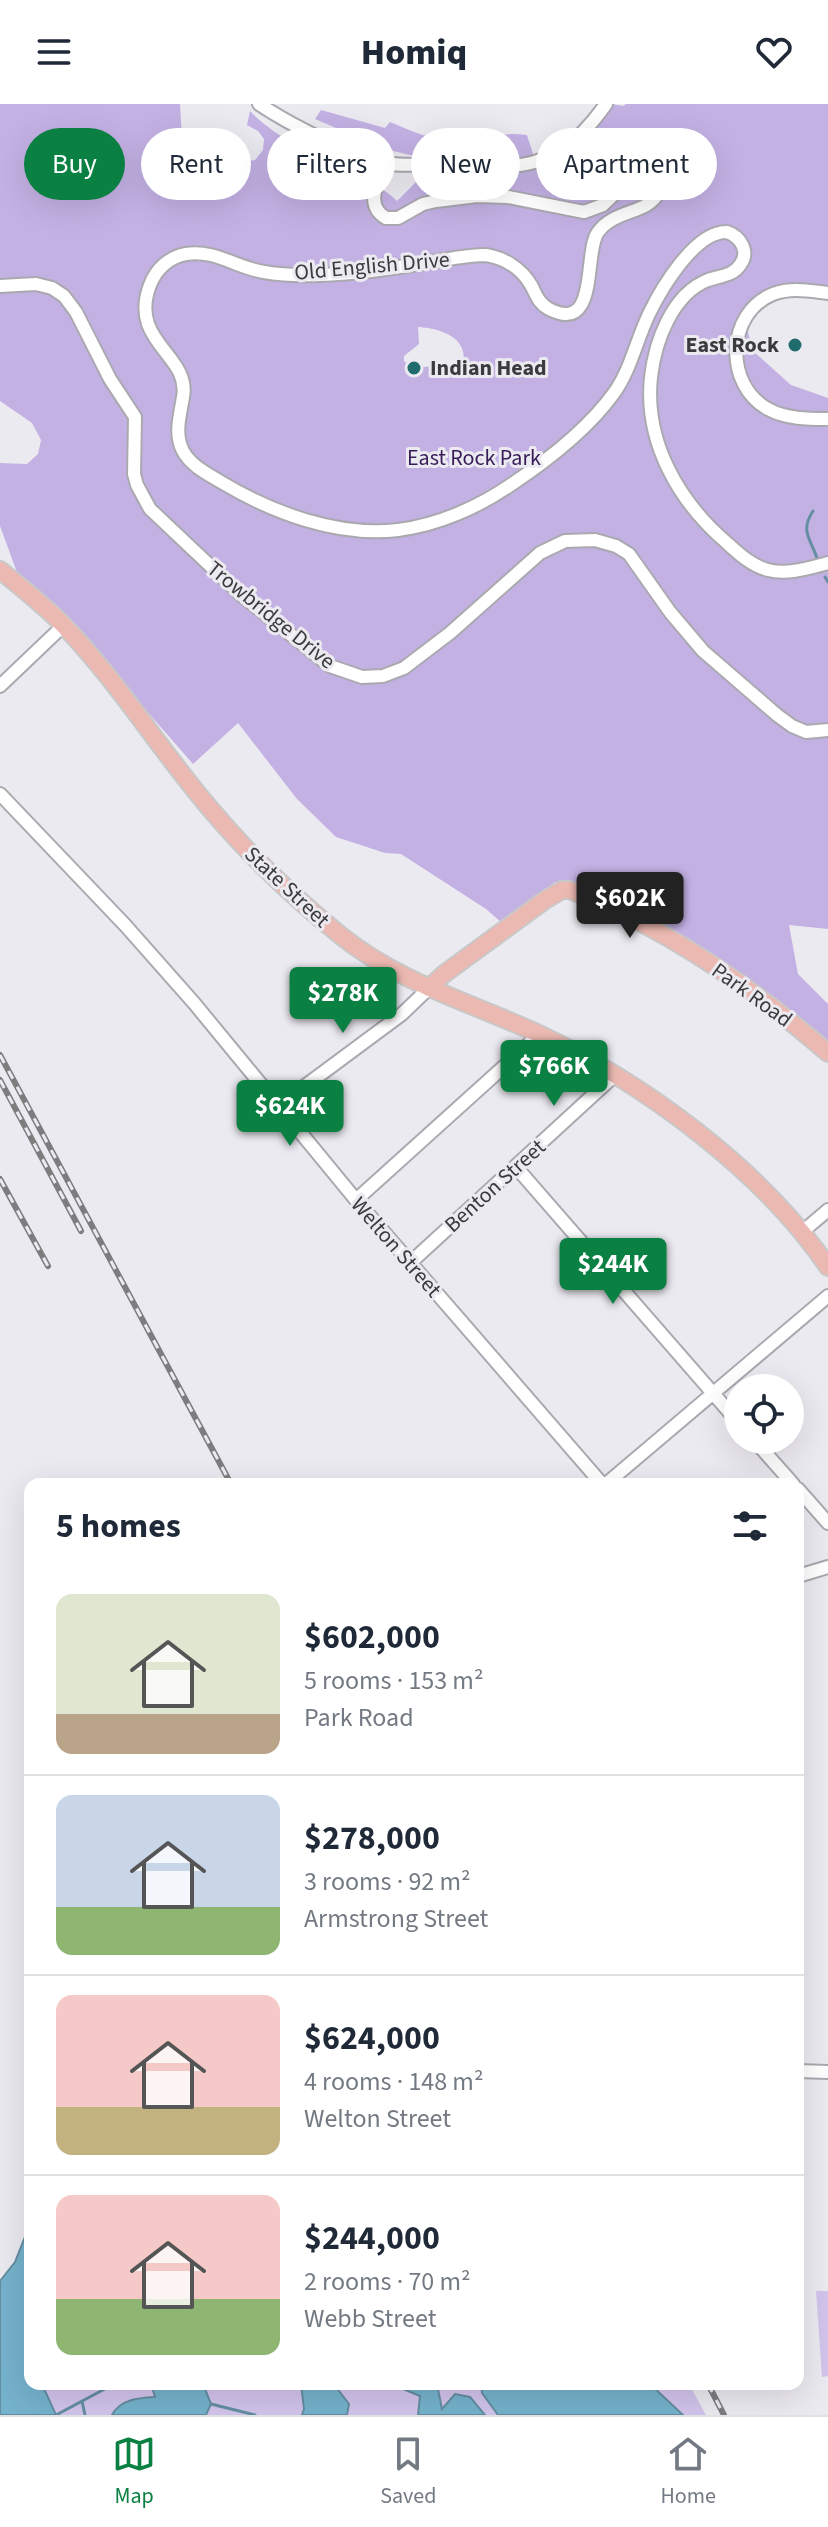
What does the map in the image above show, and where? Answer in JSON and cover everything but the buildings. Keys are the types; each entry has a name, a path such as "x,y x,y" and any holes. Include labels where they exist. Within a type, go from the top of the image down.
{"main road":[{"name":"State Street","path":"0,570 64,625 205,803 246,849 352,944 398,974 540,1034 615,1075 733,1162 783,1209 828,1267"},
{"name":"Park Road","path":"429,988 538,905 562,890 570,890 653,929 707,961 828,1053"}],"street":[{"path":"259,104 303,128"},
{"path":"395,164 459,162 511,166 536,161 553,156 573,144 606,104"},
{"name":"Old English Drive","path":"373,200 380,215 392,219 423,204 477,196 508,197 584,212 603,205 632,177 643,174 654,180 658,193 650,205 623,213 598,232 591,249 587,296 570,312 558,312 546,307 517,269 504,260 486,255 368,271 299,274 264,272 210,254 188,253 163,265 149,288 146,308 155,339 180,370 184,385 178,422 180,444 192,463 271,508 313,522 363,531 415,527 463,511 502,490 548,457 589,421 619,385 632,360 647,317 683,261 708,237 727,232 742,243 743,263 731,273 708,280 691,290 671,315 658,344 651,389 652,421 659,449 681,491 704,524 746,559 766,570 777,571 828,563"},
{"name":"Trowbridge Drive","path":"0,286 36,284 52,288 64,296 135,417 134,474 150,509 240,594 330,666 362,677 383,676 404,668 443,640 540,553 565,541 595,540 616,546 629,554 670,612 703,651 777,715 799,730 814,733 828,730"},
{"path":"828,293 785,291 761,301 743,322 736,354 745,387 767,409 797,418 828,419"},
{"path":"0,686 64,625"},
{"name":"Welton Street","path":"0,794 125,925 194,1003 356,1200 599,1478"},
{"path":"278,1106 402,1014 429,988"},
{"path":"356,1200 540,1034"},
{"name":"Benton Street","path":"410,1263 615,1075"},
{"path":"516,1167 724,1406"},
{"path":"802,1232 828,1210"},
{"path":"611,1478 828,1296"},
{"path":"766,1454 788,1478"},
{"path":"804,1496 828,1523"},
{"path":"804,1574 828,1567"},
{"path":"804,2071 828,2072"}],"shaded area":[{"path":"816,2291 828,2291 828,2376 822,2377"},
{"path":"45,2390 153,2390 155,2397 115,2408 112,2415 56,2415"},
{"path":"205,2390 302,2390 304,2409 302,2415 206,2415 211,2404"},
{"path":"338,2390 406,2390 421,2396 418,2415 347,2415 349,2404"},
{"path":"438,2390 482,2390 498,2415 485,2415 470,2397 449,2399 442,2409"},
{"path":"656,2390 692,2390 706,2415 683,2415"}],"green space":[{"name":"East Rock Park","path":"0,104 180,104 181,128 141,128 141,200 251,200 251,161 263,150 264,139 247,125 250,111 270,128 267,128 267,200 397,201 411,187 411,200 520,200 520,161 536,159 536,200 717,200 717,128 594,128 612,104 828,104 828,299 781,298 763,307 747,328 753,351 791,385 828,398 828,929 789,925 798,974 828,1004 828,1050 597,895 555,882 503,924 486,909 401,854 385,853 336,837 297,799 238,723 193,764 77,626 18,575 0,526 0,463 27,464 38,454 41,440 32,423 0,401","holes":["418,327 443,332 461,347 463,364 450,370 440,364 422,367 404,361 404,356 419,344"]},
{"path":"321,110 385,128 336,128 315,119"},
{"path":"390,122 411,130 410,155 395,151 395,128 385,128"},
{"path":"520,135 527,135 534,157 520,159"}],"water":[{"path":"24,2239 24,2390 45,2390 56,2415 0,2415 0,2281 15,2262"},
{"path":"153,2390 205,2390 211,2404 206,2415 112,2415 125,2403 155,2397"},
{"path":"302,2390 338,2390 349,2404 347,2415 302,2415"},
{"path":"406,2390 438,2390 442,2409 455,2394 470,2397 485,2415 418,2415 420,2396"},
{"path":"482,2390 656,2390 683,2415 498,2415"}],"waterway":[{"path":"813,511 807,529 817,558"},
{"path":"825,577 828,582"},
{"path":"56,2415 103,2390"},
{"path":"82,2401 85,2415"},
{"path":"211,2404 255,2415"}],"railway":[{"path":"0,1055 228,1478"},
{"path":"0,1080 81,1231"},
{"path":"0,1179 48,1266"},
{"path":"711,2390 724,2415"}],"place":[{"name":"East Rock","path":"795,345"},
{"name":"Indian Head","path":"414,368"}]}
